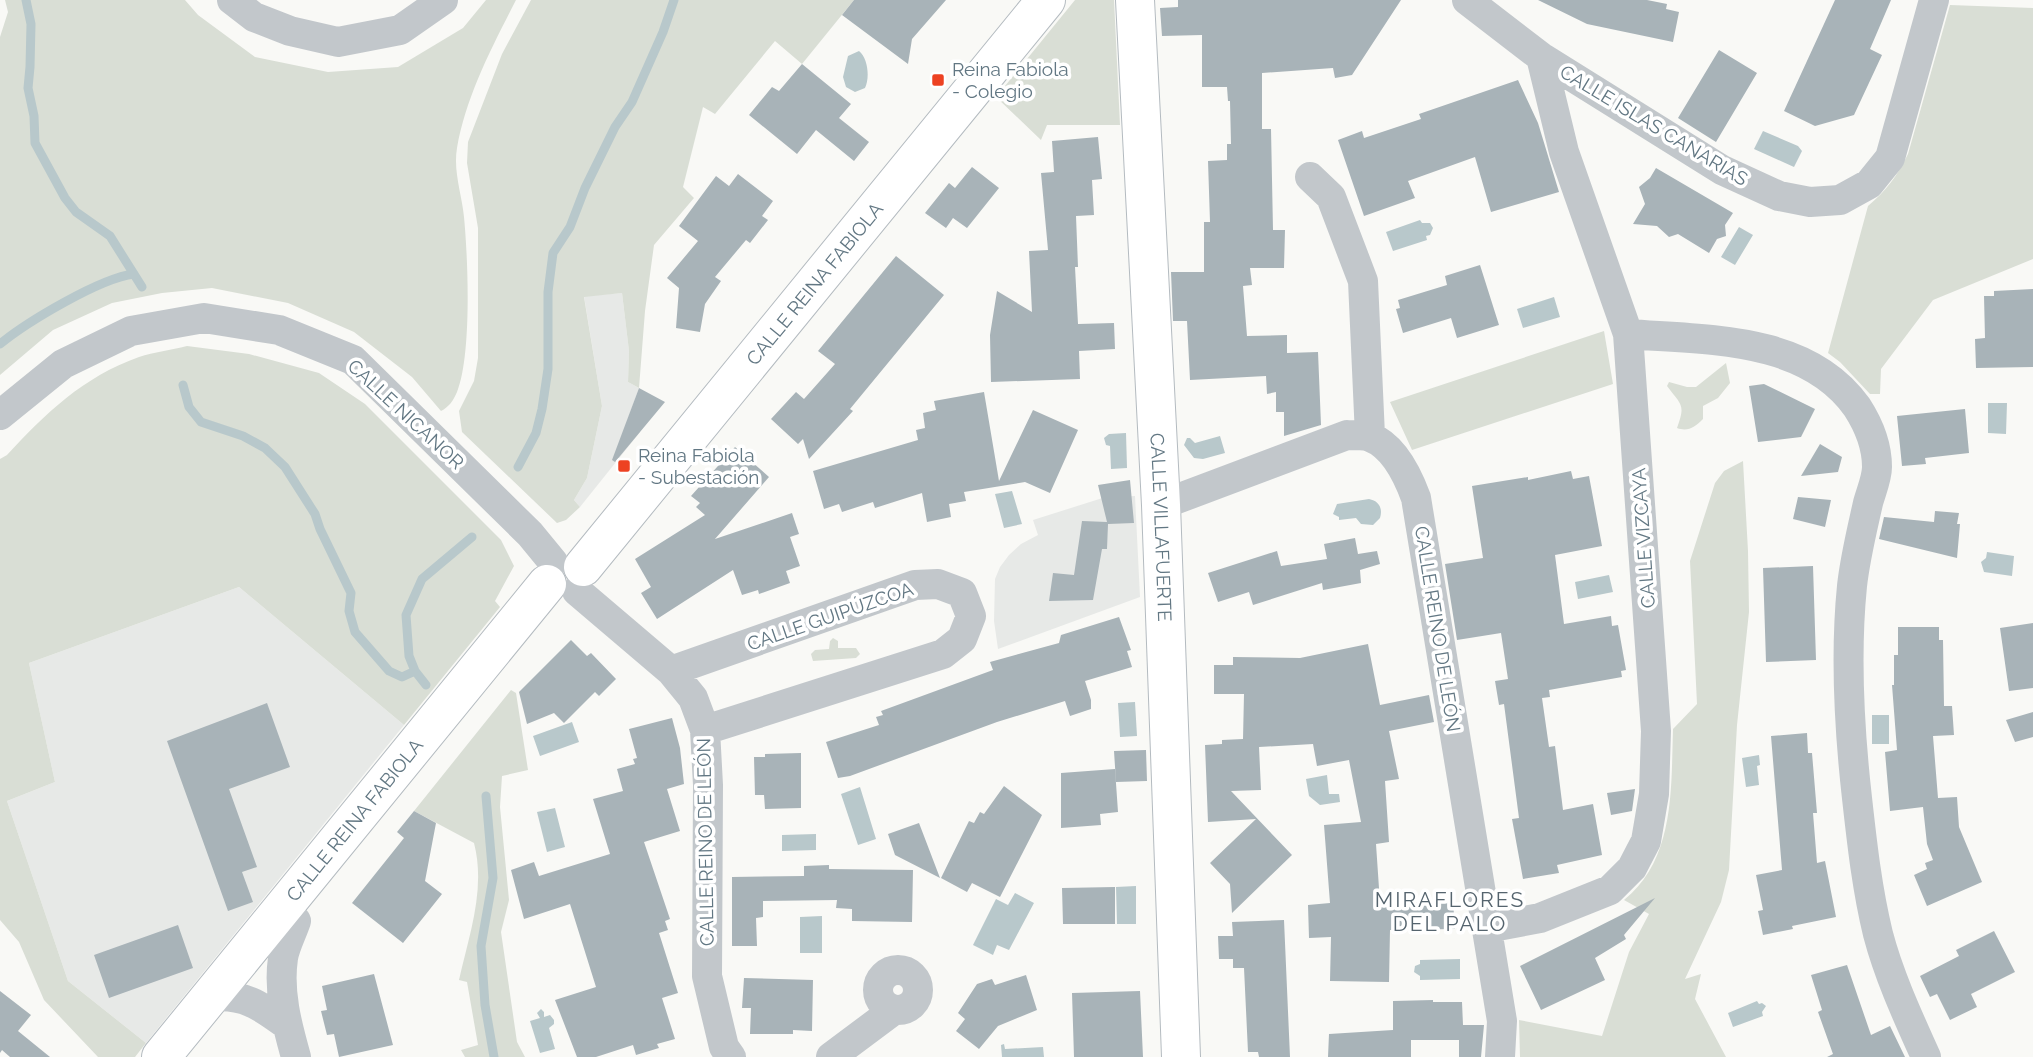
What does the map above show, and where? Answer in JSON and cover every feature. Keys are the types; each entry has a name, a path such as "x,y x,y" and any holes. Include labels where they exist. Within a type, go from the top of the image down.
{"street":[{"path":"232,0 254,18 290,31 338,41 400,30 443,0"},
{"name":"CALLE REINA FABIOLA","path":"161,1057 296,921 1021,0"},
{"name":"CALLE REINA FABIOLA","path":"187,1057 223,996 565,576 1046,0"},
{"name":"CALLE VILLAFUERTE","path":"1135,0 1161,505 1181,1057"},
{"name":"CALLE ISLAS CANARIAS","path":"1467,0 1541,57 1722,170 1779,196 1810,202 1840,200 1869,184 1890,158 1934,0"},
{"name":"CALLE VIZCAYA","path":"1487,928 1540,918 1610,891 1632,868 1646,841 1654,794 1656,731 1628,334 1564,152 1541,57"},
{"path":"1161,505 1348,435 1370,436 1363,281 1331,197 1310,177"},
{"name":"CALLE NICANOR","path":"0,415 63,364 131,331 204,318 279,330 353,360 521,525 565,576"},
{"path":"1628,334 1732,342 1796,358 1821,370 1839,386 1857,408 1871,432 1877,467 1852,583 1847,649 1853,760 1863,854 1878,934 1898,992 1926,1057"},
{"name":"CALLE REINO DE LEÓN","path":"1370,436 1388,450 1406,473 1416,498 1502,1021 1500,1057"},
{"name":"CALLE REINO DE LEÓN","path":"565,576 671,671 693,698 705,730 708,785 706,976 724,1047 731,1057"},
{"name":"CALLE GUIPÚZCOA","path":"671,671 915,585 938,584 962,593 971,616 962,639 943,654 705,730"},
{"path":"296,921 284,957 282,991 287,1025 296,1057"},
{"path":"223,996 266,1009 287,1025"},
{"path":"831,1057 894,1010"}],"shaded area":[{"path":"5,0 185,0 198,15 255,57 328,72 398,67 463,28 486,0 516,0 473,91 457,148 456,165 467,256 468,306 462,376 449,406 441,411 412,377 354,332 288,303 212,288 162,293 112,303 53,330 0,375 0,37 8,12"},
{"path":"531,0 854,0 802,64 775,41 715,114 703,107 683,187 694,198 654,245 639,388 628,382 629,351 622,293 584,297 602,406 587,478 574,500 580,507 566,520 557,523 462,432 459,411 474,381 478,358 478,228 467,163 468,142 502,54"},
{"path":"1075,0 1114,0 1120,125 1047,125 1041,140 996,97"},
{"path":"1950,5 2033,8 2033,259 1933,300 1881,369 1880,394 1870,394 1828,353 1868,206 1891,182 1908,154"},
{"path":"859,51 866,63 867,79 865,88 855,92 846,87 843,77 848,56"},
{"path":"1763,131 1798,146 1802,151 1794,167 1754,149"},
{"path":"1420,220 1422,223 1430,223 1433,228 1430,235 1426,236 1427,240 1393,251 1386,232"},
{"path":"1739,227 1753,235 1735,265 1721,257"},
{"path":"622,293 629,351 628,382 639,388 627,421 640,432 580,507 574,500 587,478 602,406 584,296"},
{"path":"1554,297 1560,317 1523,328 1517,309"},
{"path":"1604,331 1613,384 1412,450 1390,402"},
{"path":"187,346 249,354 319,373 365,404 501,540 514,566 495,601 500,607 404,725 239,587 29,663 55,782 7,801 68,981 146,1043 135,1057 98,1057 44,1000 19,942 0,920 0,459 67,398 100,375 139,357"},
{"path":"1726,363 1730,383 1718,398 1703,406 1703,419 1691,428 1677,428 1681,405 1667,386 1669,382 1696,387"},
{"path":"1988,403 2007,403 2006,434 1988,433"},
{"path":"1126,433 1127,468 1111,469 1110,446 1106,445 1104,438 1109,434"},
{"path":"1220,436 1225,453 1203,459 1194,458 1184,445 1187,438 1195,443"},
{"path":"1743,461 1749,612 1737,725 1729,870 1721,902 1685,979 1701,974 1695,999 1726,1057 1520,1057 1519,1020 1602,1036 1629,952 1649,914 1624,900 1641,883 1661,844 1670,799 1673,729 1697,704 1690,561 1715,483 1724,471"},
{"path":"1012,491 1022,524 1004,528 995,494"},
{"path":"1112,495 1135,496 1140,597 998,649 994,621 995,579 1009,555 1021,544 1038,535 1033,520"},
{"path":"1369,499 1378,503 1381,511 1380,518 1373,525 1361,524 1356,518 1339,520 1339,517 1333,514 1337,504"},
{"path":"1987,552 2014,556 2012,576 1984,572 1981,562 1986,558"},
{"path":"1609,575 1613,592 1578,599 1575,582"},
{"path":"239,587 404,725 146,1043 68,981 7,801 55,782 29,663"},
{"path":"833,638 838,641 838,648 856,648 860,654 856,658 813,661 811,654 815,650 829,649"},
{"path":"511,690 516,693 528,770 502,776 500,807 509,900 501,932 517,1042 525,1057 465,1057 461,1050 478,1045 467,982 459,980 477,895 474,843 414,811"},
{"path":"1135,702 1137,736 1120,737 1118,703"},
{"path":"1872,715 1889,715 1889,744 1872,744"},
{"path":"572,722 579,742 540,756 533,736"},
{"path":"1759,755 1759,785 1746,787 1742,758"},
{"path":"1327,775 1329,794 1339,794 1340,802 1320,805 1309,796 1306,779"},
{"path":"860,787 876,839 858,845 841,794"},
{"path":"555,808 565,847 547,852 537,812"},
{"path":"816,834 816,850 782,851 782,835"},
{"path":"1136,886 1136,924 1117,924 1116,887"},
{"path":"1015,893 1034,903 1009,950 997,945 993,955 973,945 996,899 1008,905"},
{"path":"822,916 822,953 800,953 800,917"},
{"path":"1460,959 1460,979 1420,980 1420,976 1414,972 1420,960"},
{"path":"1757,1001 1766,1006 1762,1012 1763,1016 1733,1027 1728,1013"},
{"path":"541,1009 544,1017 550,1015 554,1020 554,1024 549,1028 555,1049 540,1053 530,1021 540,1018 537,1013"},
{"path":"1004,1044 1005,1049 1043,1047 1044,1057 1002,1057 1001,1045"}],"building":[{"path":"854,0 946,0 912,39 908,64 842,15"},
{"path":"1178,0 1401,0 1352,75 1335,78 1333,68 1262,73 1262,129 1271,129 1273,230 1285,230 1284,268 1250,268 1252,285 1243,286 1247,336 1287,335 1287,353 1318,352 1321,425 1284,436 1284,412 1276,412 1276,392 1267,394 1266,376 1190,380 1187,321 1173,321 1171,272 1204,272 1204,222 1210,222 1208,161 1227,160 1227,144 1231,144 1227,87 1202,87 1202,35 1162,36 1160,8 1178,7"},
{"path":"1538,0 1647,0 1667,4 1666,9 1679,12 1673,42 1587,24"},
{"path":"1835,0 1891,0 1870,49 1882,55 1854,115 1815,126 1784,111"},
{"path":"1719,50 1757,73 1716,142 1678,118"},
{"path":"802,64 851,104 839,118 869,142 854,161 816,130 797,154 749,115 772,87 779,91"},
{"path":"1518,80 1538,123 1559,192 1491,212 1475,157 1408,181 1415,198 1364,216 1338,140 1362,131 1364,138 1421,119 1419,114"},
{"path":"1098,137 1102,179 1092,180 1094,215 1076,216 1078,324 1114,323 1115,349 1079,351 1080,379 991,382 990,335 997,291 1032,312 1029,251 1048,250 1041,173 1054,172 1052,141"},
{"path":"972,167 999,188 967,228 953,218 946,228 925,213 949,183 955,188"},
{"path":"1656,168 1733,213 1725,225 1726,236 1717,239 1709,253 1678,234 1669,237 1657,226 1633,224 1645,204 1639,187 1650,178"},
{"path":"738,174 773,201 762,216 768,220 750,243 746,240 715,277 721,281 705,304 700,332 676,328 679,288 667,278 698,241 679,226 716,176 729,186"},
{"path":"896,256 944,295 850,409 853,411 809,459 803,439 798,444 771,419 796,392 804,399 835,364 818,351"},
{"path":"1480,265 1499,325 1457,338 1451,318 1403,333 1396,309 1400,308 1398,300 1447,285 1445,276"},
{"path":"2033,289 2033,367 1976,368 1975,339 1985,338 1984,296 1994,296 1994,291"},
{"path":"1764,384 1815,409 1801,437 1758,442 1749,386"},
{"path":"639,388 665,402 615,462 612,460"},
{"path":"984,392 999,481 1033,410 1078,430 1050,493 1025,482 964,492 966,501 949,504 951,517 927,522 922,493 875,508 873,502 842,512 839,504 824,509 813,471 918,440 916,430 925,428 923,413 936,410 934,401"},
{"path":"1965,409 1969,453 1925,458 1926,464 1902,466 1897,416"},
{"path":"1820,444 1842,457 1838,472 1801,476"},
{"path":"735,447 769,477 715,539 792,513 799,534 790,537 800,566 786,571 790,583 759,594 758,590 742,595 733,570 657,619 641,593 651,587 635,559 705,515 696,507 700,503 691,496"},
{"path":"1571,471 1573,479 1589,476 1602,546 1555,555 1564,624 1611,616 1612,626 1618,625 1626,670 1621,671 1622,677 1549,690 1550,697 1542,698 1549,747 1555,746 1563,810 1593,804 1602,855 1557,865 1559,873 1523,879 1512,819 1519,818 1504,704 1499,705 1495,681 1508,679 1501,633 1457,640 1445,564 1483,558 1472,486 1528,477 1528,480"},
{"path":"1130,480 1134,523 1108,524 1107,549 1102,549 1093,600 1049,601 1053,573 1074,575 1082,521 1107,522 1098,485"},
{"path":"1798,497 1831,500 1825,527 1793,519"},
{"path":"1935,511 1959,513 1957,558 1879,539 1884,517 1934,522"},
{"path":"1355,538 1358,554 1377,551 1380,564 1360,570 1361,583 1323,590 1322,583 1253,605 1249,592 1218,602 1208,573 1277,551 1281,566 1327,559 1324,544"},
{"path":"1813,566 1816,660 1766,662 1763,568"},
{"path":"1119,617 1131,650 1127,651 1132,667 1085,681 1091,709 1070,716 1065,701 838,778 826,742 879,725 876,717 883,715 881,711 993,670 990,662 1059,643 1061,635"},
{"path":"2033,623 2033,688 2009,691 2000,628"},
{"path":"1898,627 1939,627 1939,640 1943,640 1944,706 1952,706 1954,735 1933,736 1938,798 1957,797 1959,827 1982,882 1927,906 1914,875 1927,869 1925,863 1933,860 1927,844 1923,807 1890,811 1885,752 1897,750 1892,685 1894,655 1898,655"},
{"path":"571,640 587,656 591,653 616,679 599,696 595,692 564,723 554,713 527,724 519,692"},
{"path":"1368,644 1380,705 1429,695 1434,722 1389,731 1399,779 1385,781 1389,842 1376,844 1380,903 1453,901 1455,929 1390,930 1389,982 1330,981 1331,937 1309,938 1308,905 1330,903 1324,825 1361,822 1349,760 1317,766 1313,744 1259,747 1261,790 1231,791 1292,855 1232,913 1230,884 1210,863 1256,819 1208,822 1205,745 1222,744 1222,740 1243,739 1244,694 1214,694 1214,665 1233,665 1233,657 1300,658"},
{"path":"267,703 290,767 229,789 257,867 242,872 253,902 228,911 167,741"},
{"path":"2033,712 2033,737 2015,742 2006,720"},
{"path":"672,718 680,748 684,784 667,789 680,831 644,842 670,919 665,921 668,930 659,933 678,993 662,998 675,1039 657,1044 659,1048 636,1055 633,1045 596,1057 577,1057 555,1000 596,987 570,904 524,919 511,870 534,862 539,876 610,854 593,799 623,791 617,769 635,764 633,759 637,758 629,729"},
{"path":"1807,733 1808,753 1812,753 1817,813 1813,813 1817,863 1825,861 1836,917 1763,935 1758,911 1763,910 1756,875 1782,870 1771,736"},
{"path":"1146,750 1147,781 1116,782 1114,751"},
{"path":"801,753 801,808 765,809 764,795 755,795 754,757"},
{"path":"1115,769 1118,812 1100,814 1101,825 1061,828 1061,773"},
{"path":"1004,786 1042,815 1000,897 972,883 967,892 941,878 969,821 974,823 980,812 984,814"},
{"path":"1635,789 1632,811 1611,815 1607,793"},
{"path":"414,811 436,823 425,881 442,894 403,943 352,903 404,838 397,832"},
{"path":"919,823 940,878 895,855 888,834"},
{"path":"829,865 829,869 913,870 912,922 852,921 852,909 836,908 837,900 763,901 763,917 756,918 757,946 732,946 732,877 804,876 804,866"},
{"path":"1115,887 1115,924 1063,924 1062,888"},
{"path":"1655,898 1624,935 1626,939 1595,958 1605,980 1541,1010 1520,966"},
{"path":"1284,920 1290,1057 1259,1057 1258,1052 1248,1052 1244,968 1233,968 1233,959 1219,959 1218,936 1233,936 1232,922"},
{"path":"178,925 193,968 109,998 94,955"},
{"path":"1994,931 2015,972 1971,994 1977,1007 1950,1020 1937,994 1930,997 1920,976 1959,956 1956,950"},
{"path":"1847,965 1871,1035 1890,1026 1905,1057 1827,1057 1833,1054 1818,1012 1822,1010 1811,975"},
{"path":"374,974 393,1045 339,1057 334,1034 327,1035 321,1011 327,1010 322,986"},
{"path":"1026,975 1037,1010 998,1026 979,1049 956,1031 965,1019 958,1013 977,984 992,979 995,985"},
{"path":"744,978 813,980 812,1031 750,1034 751,1008 742,1008"},
{"path":"0,991 31,1015 18,1031 50,1057 10,1057 2,1050 0,1053"},
{"path":"1140,991 1143,1057 1074,1057 1072,993"},
{"path":"1393,1001 1462,1002 1463,1025 1484,1025 1481,1057 1459,1057 1459,1040 1411,1040 1411,1057 1328,1057 1329,1034 1393,1030"}],"waterway":[{"path":"26,0 31,24 28,88 34,116 35,143 65,198 76,212 110,236 142,287"},
{"path":"518,467 536,433 542,409 548,369 548,292 553,253 570,227 585,188 615,127 632,102 674,0"},
{"path":"0,344 45,313 84,292 134,274"},
{"path":"183,385 189,407 201,422 243,436 265,448 285,467 315,514 351,593 349,611 355,632 389,671 402,677 415,671"},
{"path":"426,685 415,671 409,656 406,615 422,579 472,537"},
{"path":"486,796 493,878 481,946 485,1005 494,1057"}],"place":[{"name":"Reina Fabiola - Colegio","path":"938,80"},
{"name":"Reina Fabiola - Subestación","path":"624,466"}],"district":[{"name":"MIRAFLORES DEL PALO","path":"1450,911"}]}
